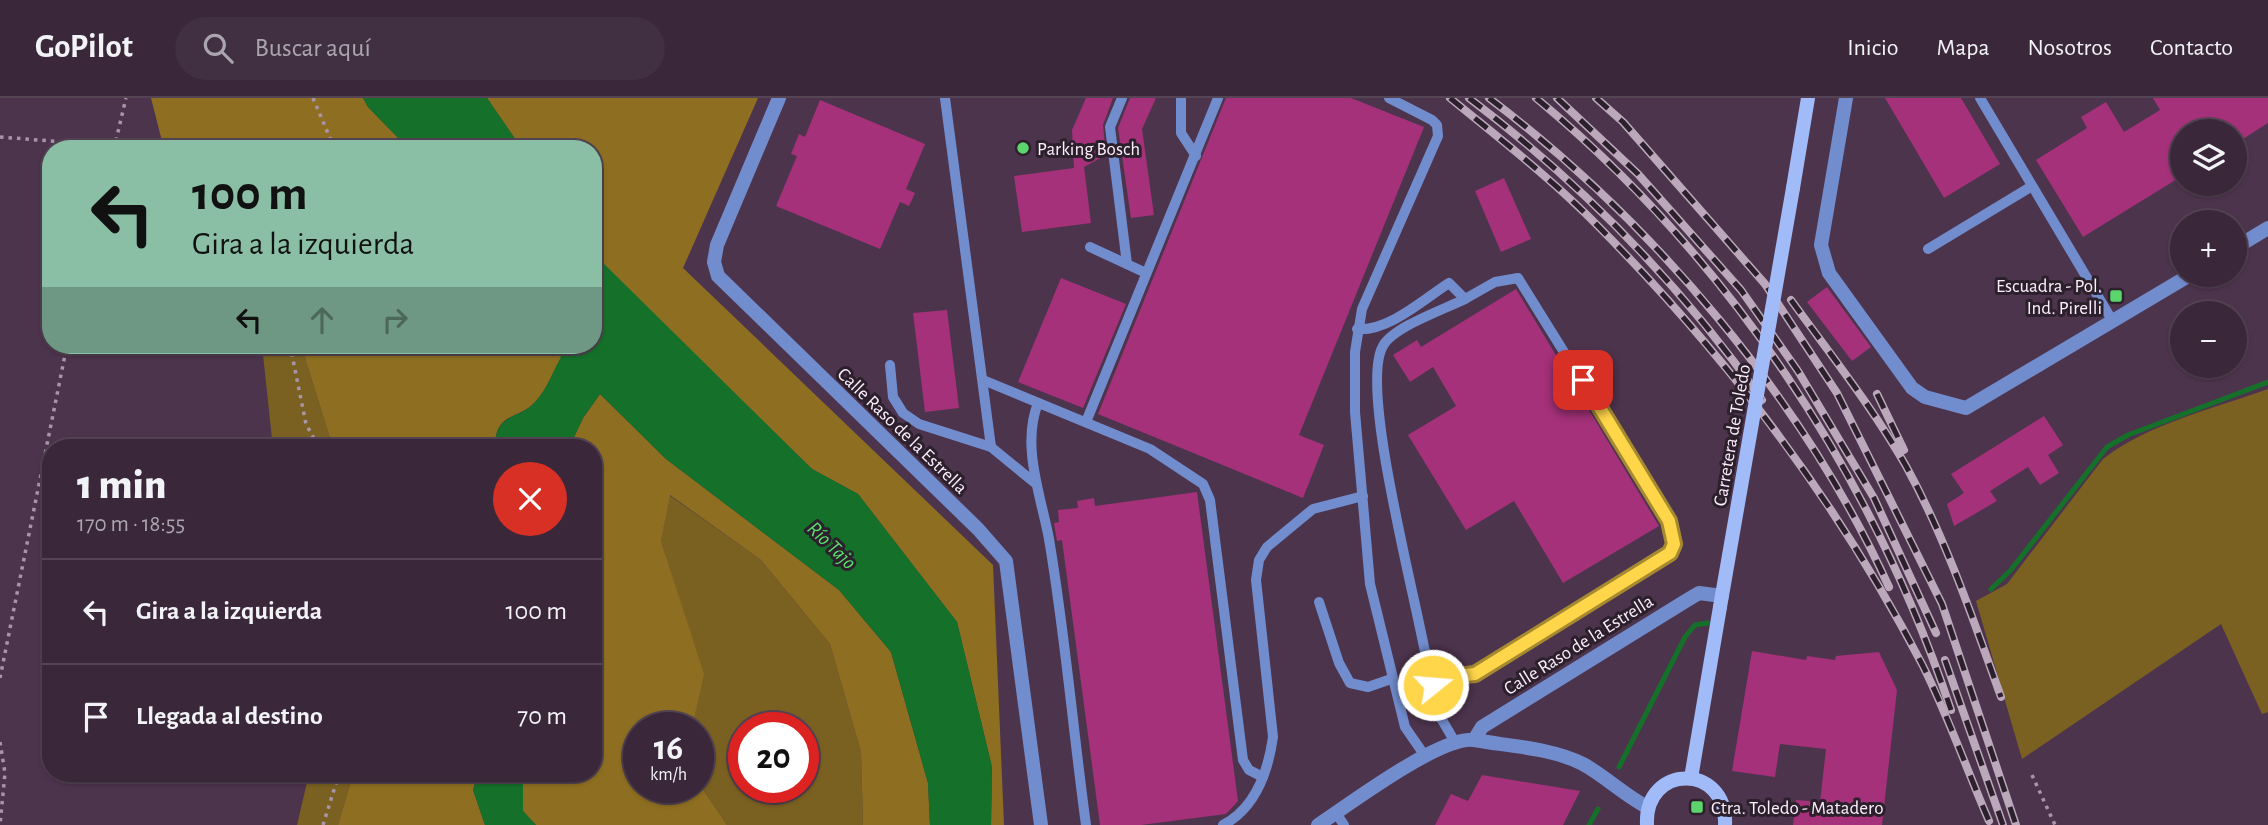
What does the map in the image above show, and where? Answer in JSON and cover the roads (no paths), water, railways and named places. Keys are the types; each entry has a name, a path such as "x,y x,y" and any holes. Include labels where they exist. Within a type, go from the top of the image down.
{"street":[{"name":"Calle Raso de la Estrella","path":"779,98 717,245 714,262 718,276 978,529 1006,561 1041,825"},
{"name":"Carretera de Toledo","path":"1691,778 1808,98"},
{"path":"1846,98 1821,245 1823,260 1829,273 1912,388 1936,401 1966,408 2170,287"},
{"path":"2247,242 2267,232"},
{"name":"Calle Raso de la Estrella","path":"1474,740 1482,727 1699,593 1721,601"},
{"path":"1318,825 1340,819 1425,756 1455,742 1474,740 1567,758 1584,764 1625,795 1647,807"},
{"path":"1647,825 1647,807 1653,794 1663,784 1691,778 1706,783 1718,794 1725,808 1725,825"}],"lane":[{"path":"944,98 991,447"},
{"path":"1122,98 1110,127 1127,264"},
{"path":"1181,98 1181,132 1196,156"},
{"path":"1086,422 1218,98"},
{"path":"1389,98 1432,120 1437,125 1438,136 1362,309 1357,329 1355,412 1370,584 1391,679 1405,727 1425,756"},
{"path":"1980,98 2112,320"},
{"path":"1928,249 2032,186"},
{"path":"1090,247 1146,272"},
{"path":"1433,685 1448,677 1475,674 1670,553 1674,544 1669,521 1518,278 1494,282 1393,335 1382,347 1378,372 1381,430 1433,685 1435,708 1455,742"},
{"path":"1357,329 1370,330 1382,325 1450,283 1465,299"},
{"path":"890,365 893,397 903,413 919,424 991,447 1035,483"},
{"path":"983,380 1150,449 1203,484 1210,500 1243,760 1249,770 1263,778"},
{"path":"1038,403 1031,420 1035,483 1049,538 1086,825"},
{"path":"1223,825 1239,817 1252,800 1263,778 1273,737 1256,580 1259,560 1267,547 1313,509 1363,496"},
{"path":"1319,602 1339,663 1350,683 1368,687 1391,679"}],"water":[{"path":"363,98 487,98 516,140 400,140 368,107"},
{"name":"Río Tajo","path":"602,262 812,469 858,494 957,622 992,767 991,825 930,825 928,783 891,652 839,590 666,459 600,394 583,418 573,439 496,439 503,422 522,412 540,396 561,357 558,354 602,354"},
{"path":"476,782 523,782 523,811 536,825 485,825 473,790"}],"waterway":[{"path":"1991,589 2010,571 2107,447 2128,435 2268,382"},
{"path":"1619,767 1685,637 1695,625 1708,623"},
{"path":"1589,825 1598,809"}],"railway":[{"path":"1450,98 1544,176 1598,226 1691,326 1777,434 1855,547 1923,666 1989,821"},
{"path":"1469,98 1551,165 1627,238 1698,316 1762,400"},
{"path":"1489,98 1550,147 1609,200 1719,319 1814,449 1854,517 1889,587"},
{"path":"1536,98 1606,160 1671,227 1731,299 1786,375 1836,454 1880,537 1918,622 1951,710"},
{"path":"1557,98 1638,174 1741,290 1798,371 1874,498 1936,633"},
{"path":"1596,98 1623,122 1765,284 1837,393 1942,604 2016,825"},
{"path":"1791,300 1866,402 1906,466 1946,551 2001,697"},
{"path":"1877,394 1904,450"},
{"path":"1945,660 2003,825"}],"place":[{"name":"Parking Bosch","path":"1023,148"},
{"name":"Escuadra - Pol. Ind. Pirelli","path":"2116,296"},
{"name":"Ctra. Toledo - Matadero","path":"1697,807"}]}
